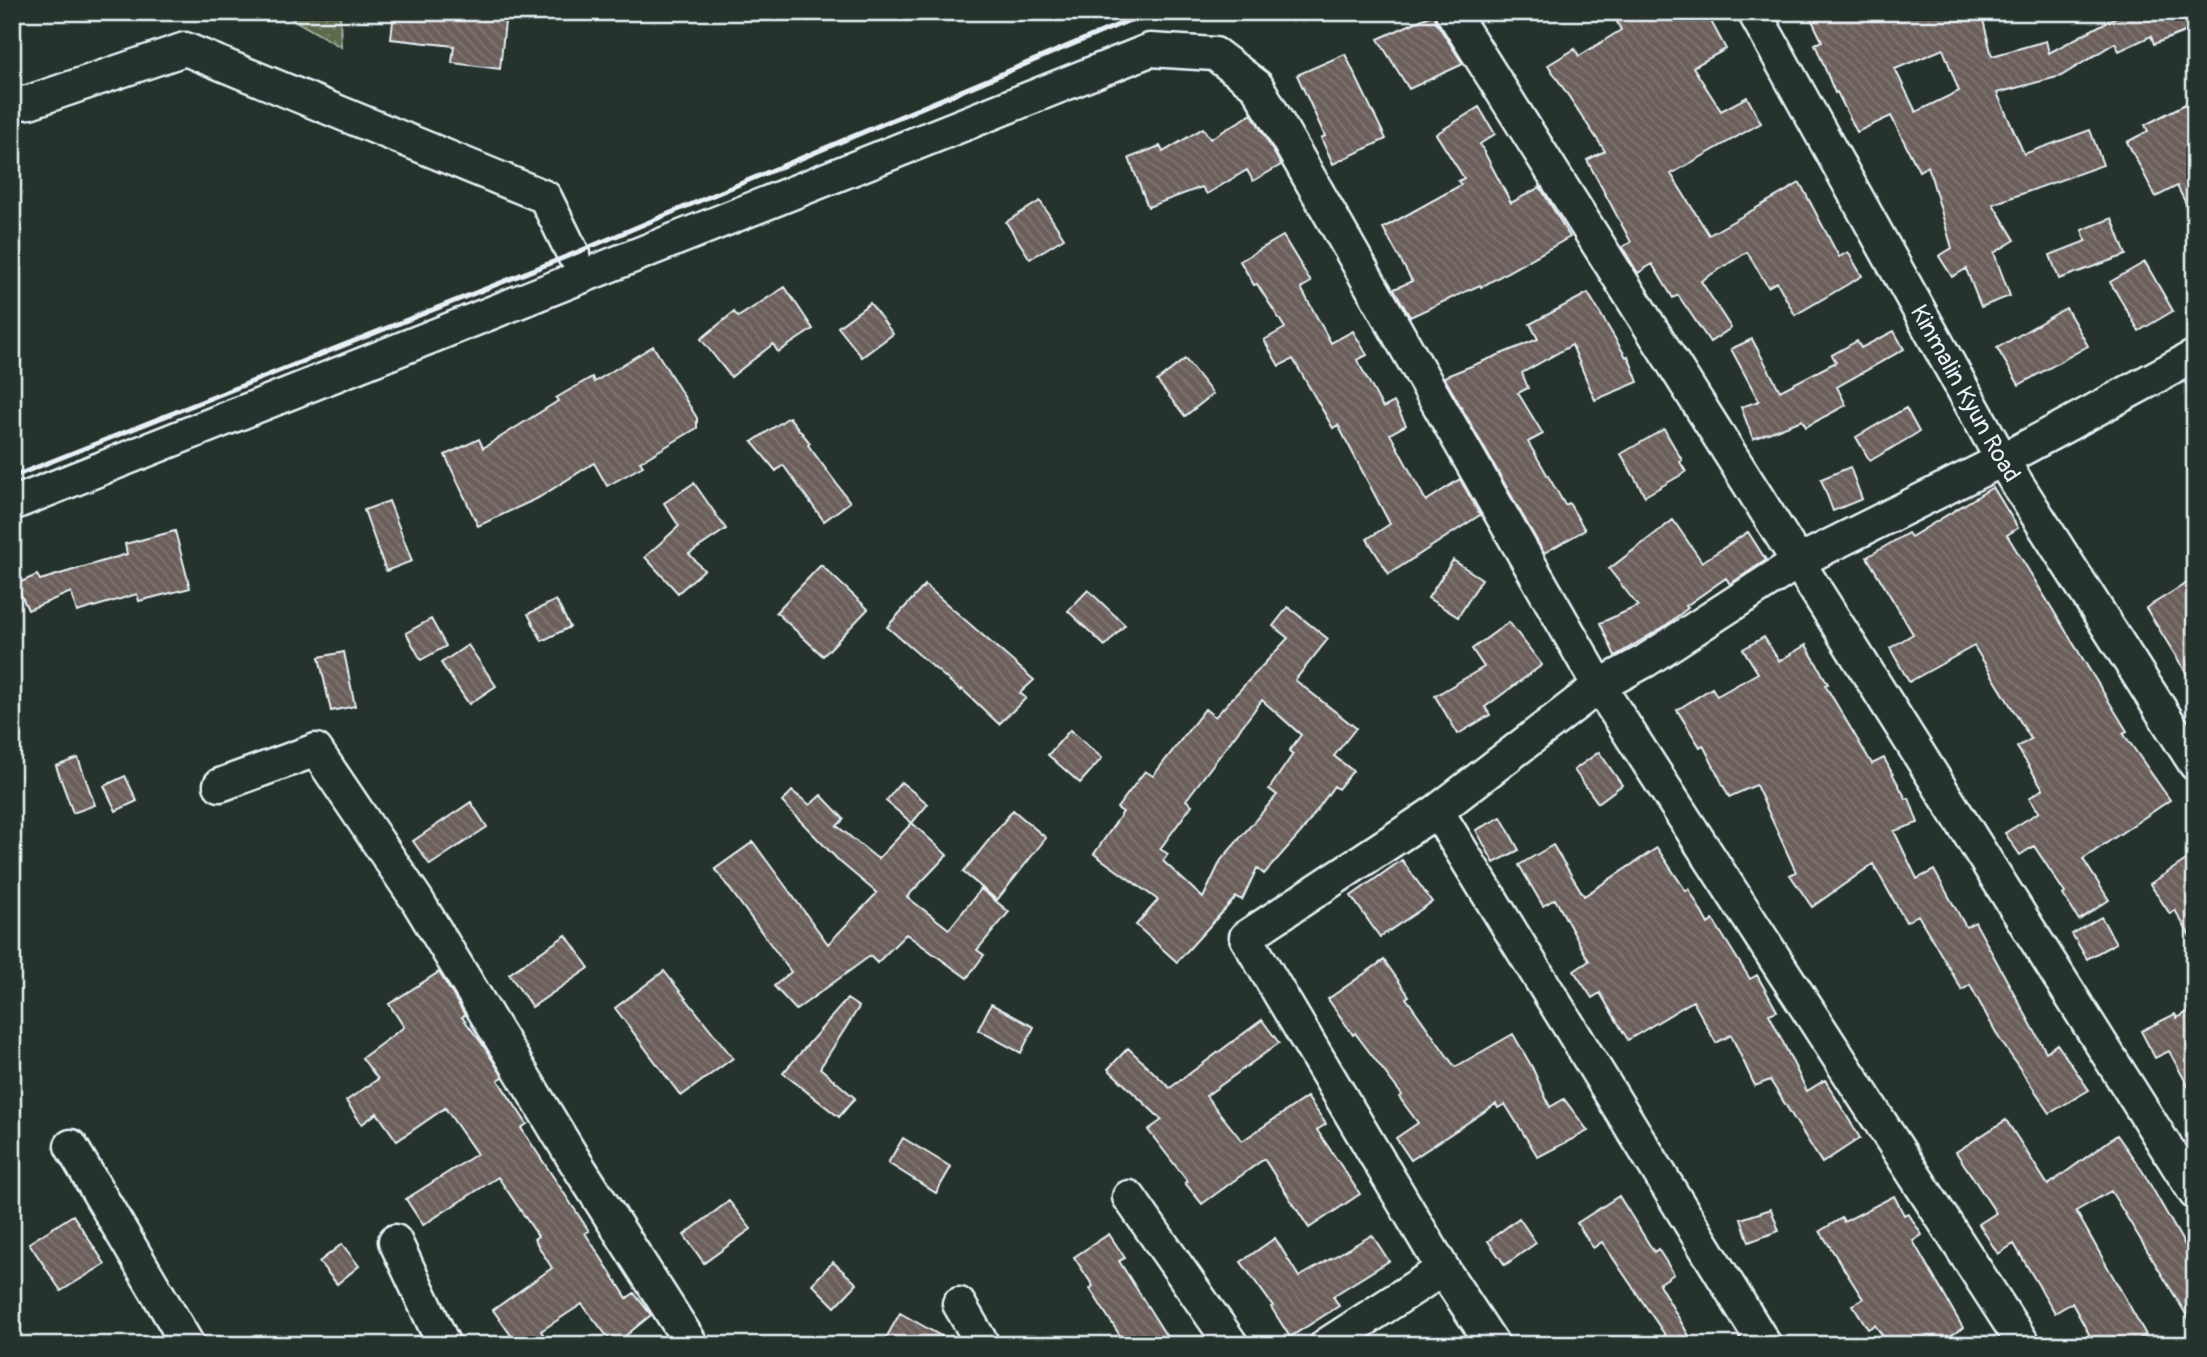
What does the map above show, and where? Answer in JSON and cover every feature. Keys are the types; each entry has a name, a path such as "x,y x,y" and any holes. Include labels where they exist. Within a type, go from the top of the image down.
{"street":[{"path":"1452,12 2195,1193"},
{"name":"Kinmalin Kyun Road","path":"1754,12 2002,460 2195,764"},
{"path":"12,104 29,102 185,49 545,197 573,254"},
{"path":"12,504 1150,50 1215,54 1256,86 1599,686 2024,1345"},
{"path":"1493,1345 1443,1269 1246,937 1437,811 1599,686 1645,661 1799,561 2002,460 2195,356"},
{"path":"220,785 316,750 417,900 573,1158 692,1345"},
{"path":"1437,811 1765,1345"},
{"path":"71,1146 188,1345"},
{"path":"1129,1197 1232,1345"},
{"path":"395,1241 444,1345"},
{"path":"1326,1345 1443,1269"},
{"path":"959,1304 983,1345"}],"green space":[{"path":"280,12 340,12 341,47"}],"building":[{"path":"394,12 506,12 500,69 452,63 454,46 391,39"},
{"path":"1612,12 1706,12 1726,49 1693,67 1721,111 1747,97 1761,123 1671,174 1709,235 1800,183 1839,257 1848,252 1862,276 1795,315 1777,282 1768,287 1747,252 1701,281 1731,328 1710,342 1678,295 1673,298 1652,264 1638,273 1622,247 1631,242 1587,160 1605,151 1548,65 1575,49 1579,56 1621,30"},
{"path":"1808,12 1981,12 1992,56 2046,41 2049,53 2125,12 2195,12 2195,28 2154,44 2151,36 2119,51 2115,43 2061,76 1997,93 2024,154 2090,130 2103,165 1993,204 2015,240 1994,253 2010,296 1981,307 1966,269 1952,277 1939,256 1952,248 1928,166 1919,171 1891,116 1857,132 1837,92 1835,93 1815,44 1822,41","holes":["1943,49 1959,91 1916,112 1895,69"]},
{"path":"1434,14 1436,22 1463,64 1409,89 1378,39"},
{"path":"1345,54 1386,139 1333,164 1321,138 1325,136 1297,75"},
{"path":"2195,99 2195,221 2177,186 2156,197 2127,142 2148,131 2145,125"},
{"path":"1479,107 1495,134 1480,144 1511,203 1540,187 1570,237 1481,287 1480,285 1410,317 1394,289 1412,281 1383,228 1461,185 1458,181 1464,178 1436,134"},
{"path":"1252,114 1281,165 1253,181 1247,170 1207,194 1202,187 1148,207 1129,158 1160,146 1163,152 1203,128 1210,139"},
{"path":"1040,201 1064,238 1030,259 1006,222"},
{"path":"2112,218 2126,255 2059,279 2050,255 2086,241 2082,230"},
{"path":"1283,236 1311,282 1301,288 1331,343 1353,331 1367,355 1357,360 1383,408 1394,402 1406,425 1390,434 1426,501 1460,479 1480,515 1389,574 1367,539 1390,524 1338,425 1333,428 1293,359 1279,366 1264,340 1285,328 1240,261"},
{"path":"2145,262 2173,311 2139,331 2110,282"},
{"path":"785,287 813,329 778,352 773,344 731,377 701,339 734,312 738,317"},
{"path":"1588,293 1626,357 1628,356 1638,382 1595,400 1572,345 1522,373 1528,388 1518,393 1543,434 1528,442 1565,505 1569,503 1585,530 1544,553 1444,377 1538,339 1530,324"},
{"path":"870,303 893,334 862,357 838,327"},
{"path":"2066,308 2088,346 2019,385 1997,348"},
{"path":"1894,331 1904,349 1837,387 1846,405 1806,427 1802,420 1753,439 1741,407 1759,401 1731,349 1752,339 1780,391 1836,362 1832,355 1857,341 1861,348"},
{"path":"653,346 697,418 697,428 640,462 643,466 607,486 594,463 538,498 478,526 445,455 479,439 483,448 558,401 556,398 592,377 594,382"},
{"path":"1185,359 1213,394 1185,416 1157,381"},
{"path":"1906,408 1919,432 1870,461 1856,437"},
{"path":"789,417 850,502 824,521 783,465 776,471 752,442"},
{"path":"1664,429 1686,472 1645,496 1621,454"},
{"path":"1850,467 1862,499 1833,511 1821,479"},
{"path":"694,483 726,529 689,554 704,570 678,593 645,557 679,526 664,503"},
{"path":"1993,487 2018,528 2007,535 2127,731 2123,733 2170,800 2083,859 2109,900 2079,920 2034,846 2020,855 2005,833 2039,812 2029,798 2043,789 2017,747 2031,739 1974,646 1909,682 1890,648 1913,634 1867,557 1908,533 1911,537"},
{"path":"389,501 412,561 386,571 364,510"},
{"path":"1673,520 1702,562 1748,532 1766,560 1730,584 1726,578 1686,606 1688,608 1665,626 1615,656 1600,623 1638,606 1609,569"},
{"path":"175,531 190,588 139,601 137,594 77,612 71,592 28,610 16,584 37,575 40,580 127,554 125,544"},
{"path":"1453,560 1482,579 1458,617 1428,598"},
{"path":"821,565 868,609 823,656 776,612"},
{"path":"2195,578 2195,687 2146,608"},
{"path":"925,585 1034,680 1020,693 1026,698 999,724 962,689 961,691 887,627"},
{"path":"1088,590 1125,625 1105,646 1068,611"},
{"path":"556,600 570,627 542,641 528,614"},
{"path":"1288,607 1328,639 1295,680 1356,728 1334,756 1353,771 1338,789 1334,786 1303,830 1264,874 1257,868 1242,900 1236,897 1177,962 1136,925 1158,900 1094,854 1123,812 1117,808 1145,771 1153,776 1205,709 1215,717 1288,638 1273,626","holes":["1262,700 1301,735 1289,751 1293,754 1269,789 1277,795 1221,860 1203,898 1163,861 1168,854 1160,849 1192,805 1186,800"]},
{"path":"431,619 446,646 421,660 406,633"},
{"path":"1509,622 1542,665 1485,707 1490,715 1458,734 1435,696 1484,667 1472,649"},
{"path":"1764,637 1779,661 1806,645 1828,684 1825,685 1872,764 1884,758 1906,799 1909,798 1918,823 1894,831 1917,879 1934,870 1966,927 1975,922 2046,1052 2057,1044 2089,1090 2050,1113 1999,1038 1970,985 1962,990 1918,915 1906,922 1873,864 1812,907 1790,875 1796,872 1756,785 1729,797 1703,745 1700,747 1677,710 1712,688 1717,696 1758,673 1743,649"},
{"path":"468,645 496,686 469,704 441,663"},
{"path":"344,652 355,706 331,711 319,657"},
{"path":"1070,730 1102,758 1080,783 1048,755"},
{"path":"1599,752 1622,785 1598,803 1574,770"},
{"path":"78,758 95,805 73,813 56,766"},
{"path":"125,776 137,801 116,811 104,786"},
{"path":"901,782 928,804 912,823 886,801"},
{"path":"792,791 810,805 821,795 844,819 837,826 878,859 912,823 947,855 907,897 949,929 981,889 1009,912 977,950 984,955 967,978 906,934 877,963 870,956 796,1010 774,986 791,972 715,869 753,842 828,944 877,893 840,862 782,802"},
{"path":"471,802 487,827 430,865 413,841"},
{"path":"1013,810 1046,838 997,900 963,872"},
{"path":"1501,817 1519,850 1494,863 1476,830"},
{"path":"1553,845 1584,896 1657,848 1686,891 1689,889 1708,924 1713,920 1750,979 1757,975 1777,1011 1769,1014 1807,1091 1825,1080 1860,1138 1822,1163 1770,1080 1755,1086 1731,1035 1716,1043 1693,1001 1628,1040 1600,993 1592,998 1574,971 1589,961 1555,899 1543,906 1519,865"},
{"path":"2195,854 2195,945 2175,910 2170,914 2150,884"},
{"path":"1402,860 1432,902 1380,937 1351,896"},
{"path":"2101,917 2116,943 2087,959 2072,934"},
{"path":"566,935 589,968 532,1007 509,974"},
{"path":"1384,960 1409,996 1406,998 1455,1067 1513,1034 1550,1107 1564,1099 1588,1131 1538,1157 1505,1104 1498,1108 1496,1104 1411,1160 1396,1138 1418,1123 1399,1097 1402,1095 1355,1033 1353,1035 1328,999"},
{"path":"664,971 733,1058 681,1096 615,1008"},
{"path":"439,972 465,1015 462,1017 503,1077 498,1080 527,1124 521,1128 589,1231 585,1233 627,1298 634,1293 651,1315 614,1345 582,1304 541,1331 550,1345 518,1345 493,1310 552,1268 534,1239 538,1236 498,1177 423,1225 406,1199 477,1154 445,1108 397,1141 377,1113 362,1124 346,1101 378,1079 362,1058 404,1027 389,1004"},
{"path":"847,999 859,1007 820,1068 855,1098 839,1117 783,1073"},
{"path":"991,1004 1034,1027 1021,1053 978,1030"},
{"path":"2195,1008 2195,1099 2169,1051 2155,1058 2141,1031 2175,1014 2177,1018"},
{"path":"1262,1020 1279,1043 1206,1096 1242,1141 1307,1097 1326,1124 1317,1130 1360,1194 1309,1228 1264,1159 1202,1204 1148,1130 1162,1120 1108,1069 1128,1048 1170,1088"},
{"path":"2006,1120 2048,1185 2117,1135 2143,1172 2195,1263 2195,1329 2111,1191 2076,1211 2146,1335 2129,1345 2095,1345 2072,1303 2055,1313 2014,1244 1998,1254 1979,1224 1996,1213 1956,1152"},
{"path":"903,1138 951,1167 936,1193 888,1163"},
{"path":"1619,1196 1654,1252 1658,1249 1674,1274 1659,1284 1692,1341 1686,1345 1672,1345 1602,1242 1593,1248 1577,1223"},
{"path":"1894,1196 1904,1215 1908,1213 1922,1235 1913,1241 1963,1328 1935,1345 1889,1345 1875,1325 1868,1329 1853,1305 1863,1299 1820,1231 1842,1218 1844,1222"},
{"path":"729,1201 751,1229 704,1263 684,1235"},
{"path":"1771,1209 1779,1231 1749,1242 1741,1219"},
{"path":"73,1215 105,1264 61,1291 29,1243"},
{"path":"1519,1218 1536,1243 1505,1265 1488,1241"},
{"path":"1109,1234 1125,1258 1119,1261 1172,1345 1126,1345 1090,1289 1093,1286 1074,1257"},
{"path":"1372,1235 1389,1261 1333,1296 1339,1306 1290,1337 1271,1307 1273,1306 1241,1262 1275,1238 1299,1277"},
{"path":"342,1244 359,1266 337,1284 319,1262"},
{"path":"833,1262 857,1284 835,1307 812,1284"},
{"path":"900,1313 957,1345 882,1345"}],"railway":[{"path":"12,477 573,254 1149,12"}]}
